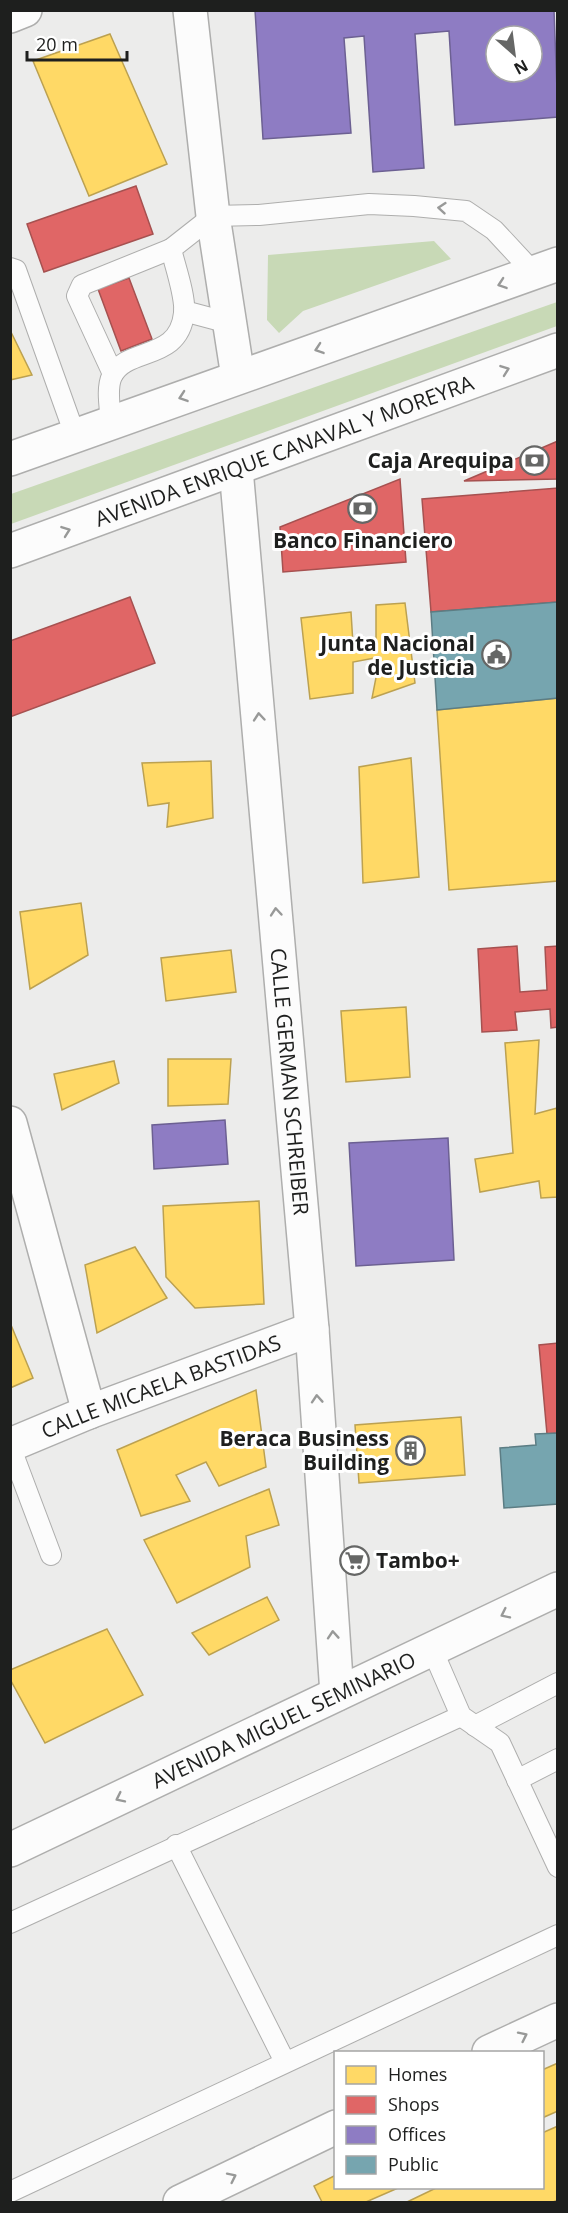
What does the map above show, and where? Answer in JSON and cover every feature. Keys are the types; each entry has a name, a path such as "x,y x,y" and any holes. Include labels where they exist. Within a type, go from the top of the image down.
{"street":[{"path":"10,16 26,10"},
{"path":"190,10 213,216 238,377"},
{"path":"10,459 546,269"},
{"name":"AVENIDA ENRIQUE CANAVAL Y MOREYRA","path":"10,551 558,350"},
{"name":"CALLE GERMAN SCHREIBER","path":"236,470 312,1329 337,1694"},
{"path":"10,1123 89,1412"},
{"name":"CALLE MICAELA BASTIDAS","path":"10,1445 89,1412 312,1329"},
{"name":"AVENIDA MIGUEL SEMINARIO","path":"10,1850 558,1589"},
{"path":"491,2051 558,2020"},
{"path":"180,2202 334,2128"}],"lane":[{"path":"113,374 77,296 82,285 171,249 213,216 259,215 369,204 466,211 546,269"},
{"path":"111,422 109,384 113,374 129,360 151,353 171,341 181,325 184,311 171,249"},
{"path":"10,268 16,270 75,435"},
{"path":"184,311 229,322"},
{"path":"10,1445 51,1555"},
{"path":"432,1649 468,1721 500,1743 558,1867"},
{"path":"10,1923 176,1845 558,1683"},
{"path":"517,1780 558,1759"},
{"path":"176,1845 285,2062"},
{"path":"10,2192 558,1935"}],"green space":[{"path":"434,241 451,259 303,311 279,333 267,320 268,255"},
{"path":"557,302 557,326 11,524 11,494"}],"building: Homes":[{"path":"110,34 167,164 89,196 33,61"},
{"path":"10,330 32,375 10,380"},
{"path":"405,603 415,683 372,698 380,657 353,662 353,693 310,699 301,618 351,612 353,644 376,644 376,605"},
{"path":"558,698 558,881 449,890 437,710"},
{"path":"411,758 419,877 363,883 359,767"},
{"path":"211,761 213,818 167,827 169,803 148,806 142,763"},
{"path":"81,903 88,955 30,989 20,912"},
{"path":"231,950 236,992 166,1001 161,958"},
{"path":"406,1007 410,1077 346,1082 341,1011"},
{"path":"539,1040 535,1114 557,1108 558,1197 541,1198 539,1181 480,1192 475,1159 513,1153 505,1043"},
{"path":"168,1059 231,1059 228,1104 168,1106"},
{"path":"114,1061 119,1083 62,1110 54,1074"},
{"path":"259,1201 264,1304 195,1308 166,1277 163,1206"},
{"path":"135,1247 167,1298 97,1333 85,1265"},
{"path":"10,1326 33,1378 10,1388"},
{"path":"256,1390 266,1467 219,1486 206,1462 176,1475 190,1501 141,1516 117,1450"},
{"name":"Beraca Business Building","path":"461,1417 465,1475 359,1483 355,1425"},
{"path":"269,1489 279,1525 246,1536 250,1567 177,1603 144,1540"},
{"path":"267,1597 279,1620 209,1655 192,1633"},
{"path":"107,1629 143,1695 45,1743 10,1679 10,1670"},
{"path":"558,2063 558,2111 544,2117 544,2069"},
{"path":"558,2126 558,2200 553,2202 407,2202 434,2189 544,2189 544,2132"},
{"path":"334,2176 334,2189 396,2189 366,2202 322,2202 314,2186"}],"building: Shops":[{"path":"136,186 153,234 44,272 27,224"},
{"path":"129,278 152,339 121,351 98,289"},
{"name":"Caja Arequipa","path":"558,441 558,479 464,481"},
{"name":"Banco Financiero","path":"400,479 406,562 283,572 280,527"},
{"path":"558,488 558,602 431,612 422,499"},
{"path":"130,597 155,663 10,717 10,641"},
{"path":"517,946 520,992 547,990 545,947 558,946 558,1027 551,1028 550,1009 515,1012 517,1030 482,1032 478,949"},
{"path":"558,1343 558,1433 547,1434 539,1345"}],"building: Offices":[{"path":"255,10 554,10 558,117 455,125 449,31 415,34 424,168 373,172 364,36 344,38 351,133 263,139"},
{"path":"225,1120 228,1164 154,1169 152,1125"},
{"path":"448,1138 454,1260 356,1266 349,1143"}],"building: Public":[{"name":"Junta Nacional de Justicia","path":"558,602 558,698 437,710 431,612"},
{"path":"558,1433 558,1504 504,1508 500,1448 536,1445 535,1434"}],"place":[{"name":"Caja Arequipa","path":"535,460"},
{"name":"Banco Financiero","path":"363,509"},
{"name":"Junta Nacional de Justicia","path":"496,655"},
{"name":"Beraca Business Building","path":"410,1450"},
{"name":"Tambo+","path":"355,1560"}]}
